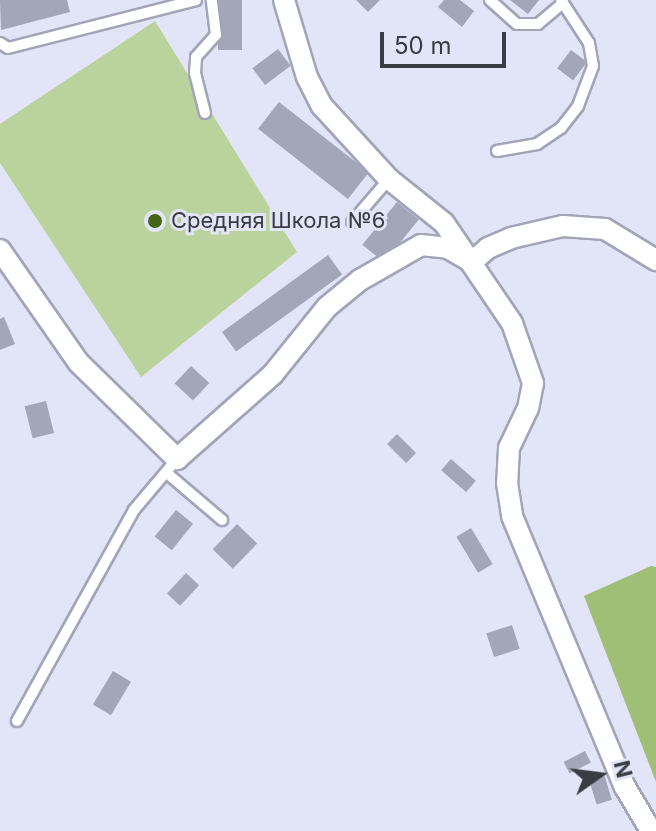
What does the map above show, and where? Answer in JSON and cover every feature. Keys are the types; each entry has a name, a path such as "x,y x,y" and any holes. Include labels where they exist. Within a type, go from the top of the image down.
{"street":[{"path":"284,0 307,77 322,106 389,179 444,223 512,323 533,383 528,408 509,448 507,483 512,516 625,787 651,831"},
{"path":"472,262 488,248 511,238 563,226 605,229 656,260"},
{"path":"0,250 78,362 172,466 273,374 327,307 360,280 421,245 448,248 472,262"}],"lane":[{"path":"0,43 8,48 196,0"},
{"path":"205,113 195,73 196,57 216,35 212,0"},
{"path":"490,0 517,24 538,24 562,1 589,43 593,66 578,106 561,128 537,144 497,151"},
{"path":"352,222 389,179"},
{"path":"17,721 134,510 172,466 222,520"}],"shaded area":[{"name":"Средняя Школа №6","path":"155,21 297,252 141,377 0,163 0,124"},
{"path":"651,566 656,567 656,782 584,596"}],"building":[{"path":"0,0 67,0 70,12 1,30"},
{"path":"218,0 242,0 242,50 218,50"},
{"path":"356,0 380,0 368,12"},
{"path":"444,0 460,0 474,11 462,27 438,7"},
{"path":"510,0 539,0 528,14"},
{"path":"278,49 291,66 265,85 252,68"},
{"path":"571,50 587,62 573,80 557,68"},
{"path":"279,102 369,172 348,199 258,129"},
{"path":"397,202 419,220 384,262 362,245"},
{"path":"328,255 342,274 236,351 222,332"},
{"path":"4,317 15,344 0,350 0,319"},
{"path":"191,366 209,383 193,401 175,384"},
{"path":"46,401 54,433 33,438 25,406"},
{"path":"397,434 416,453 406,463 387,444"},
{"path":"451,459 476,481 466,492 441,470"},
{"path":"176,510 193,524 172,550 155,536"},
{"path":"237,524 257,543 233,569 213,549"},
{"path":"471,528 493,564 478,573 456,537"},
{"path":"186,573 199,585 180,606 167,593"},
{"path":"512,625 520,649 494,657 486,633"},
{"path":"113,671 131,682 111,715 93,704"},
{"path":"585,751 591,763 570,773 564,762"},
{"path":"604,774 612,800 597,804 589,779"}],"place":[{"name":"Средняя Школа №6","path":"155,221"}]}
